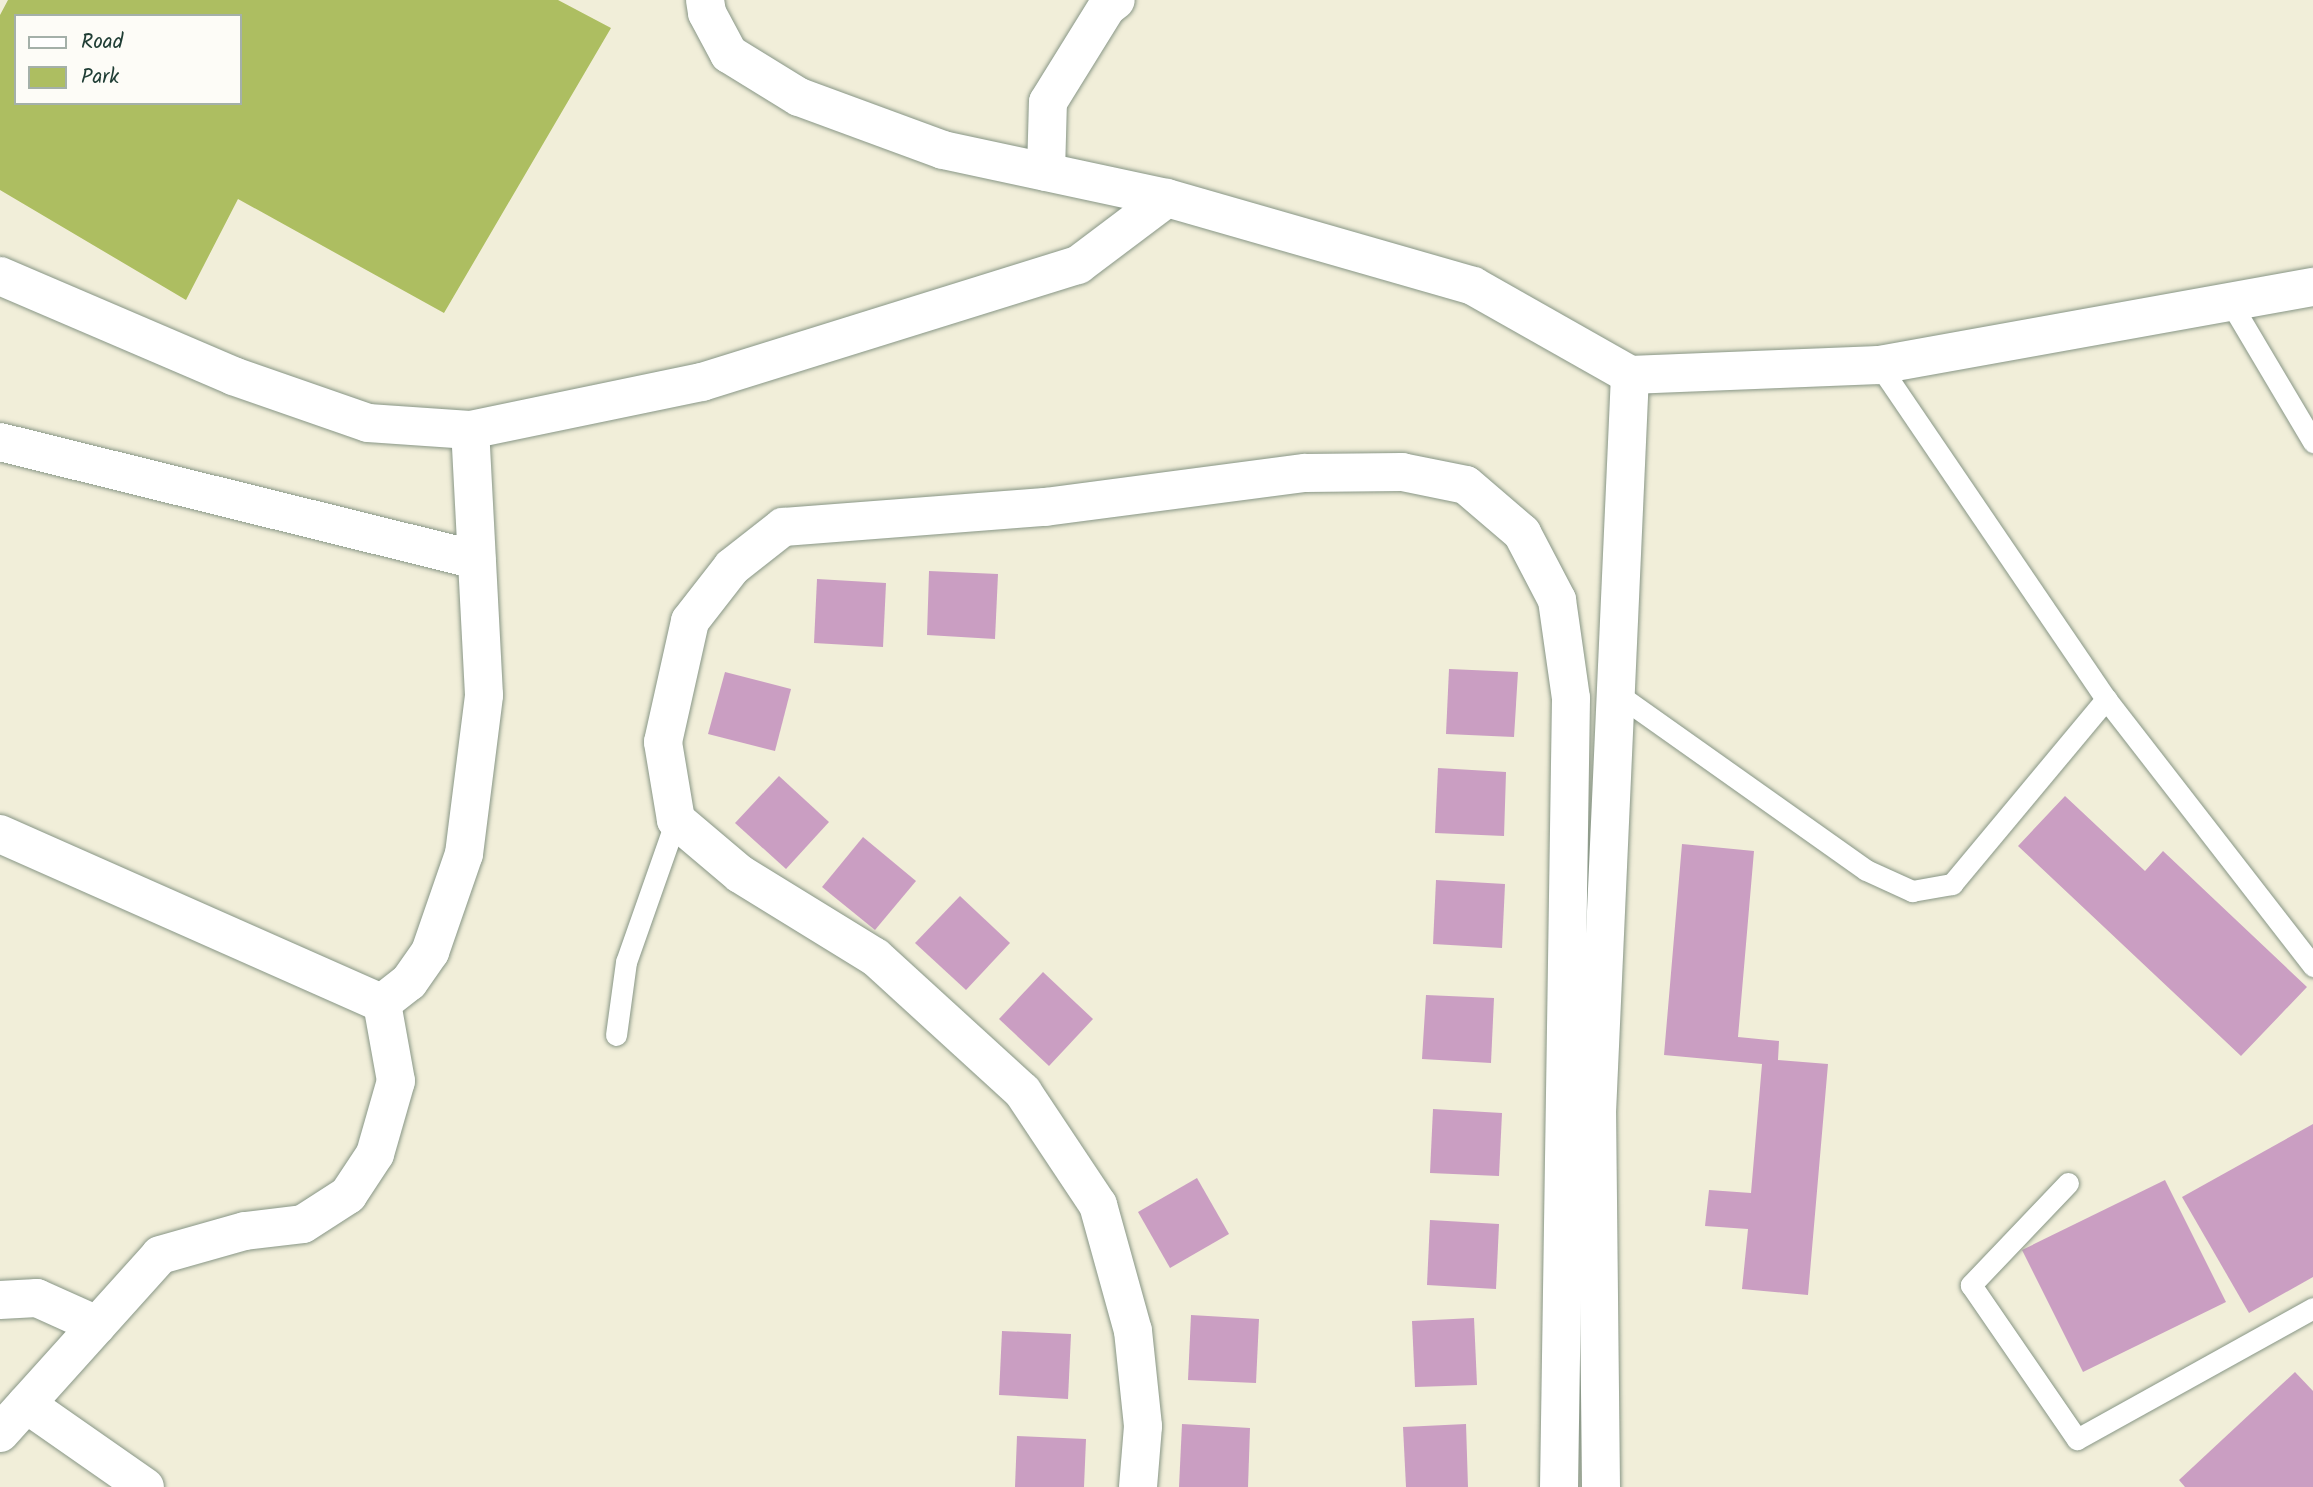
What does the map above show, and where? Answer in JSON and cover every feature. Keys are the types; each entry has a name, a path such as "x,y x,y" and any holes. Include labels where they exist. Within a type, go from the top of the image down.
{"street":[{"path":"705,0 707,13 729,54 799,97 943,150 1167,198 1473,286 1630,375 1879,365 2313,287"},
{"path":"1046,172 1048,102 1107,7 1116,0"},
{"path":"0,276 233,376 368,423 470,430 702,382 1078,265 1167,198"},
{"path":"1601,1487 1597,1113 1630,375"},
{"path":"382,1003 409,982 430,952 464,855 484,695 470,430"},
{"path":"0,442 477,560"},
{"path":"1138,1487 1143,1426 1133,1331 1098,1205 1023,1092 875,957 740,874 677,820 663,742 690,621 732,567 783,527 1045,507 1305,472 1402,472 1466,485 1522,533 1557,600 1571,698 1559,1487"},
{"path":"0,834 382,1003"},
{"path":"0,1433 160,1255 245,1231 303,1224 348,1195 376,1154 396,1082 382,1003"},
{"path":"0,1300 37,1298 97,1325"},
{"path":"26,1404 145,1487"}],"lane":[{"path":"2230,302 2313,442"},
{"path":"1879,365 2106,699 2313,966"},
{"path":"1616,693 1866,870 1912,891 1952,884 2106,699"},
{"path":"617,1035 626,962 677,820"},
{"path":"2068,1183 1971,1285 2077,1438 2313,1308"}],"green space":[{"path":"8,0 558,0 611,28 444,313 238,199 186,300 0,190 0,15"}],"building":[{"path":"929,571 998,574 995,639 927,635"},
{"path":"817,579 886,583 883,647 814,643"},
{"path":"1449,669 1518,672 1514,737 1446,734"},
{"path":"725,672 791,689 775,751 708,734"},
{"path":"1438,768 1506,772 1504,836 1435,833"},
{"path":"779,776 829,822 786,869 735,823"},
{"path":"2065,796 2145,871 2163,851 2307,987 2241,1056 2018,846"},
{"path":"863,837 916,881 875,930 822,887"},
{"path":"1682,844 1754,851 1738,1037 1779,1041 1778,1060 1828,1064 1808,1295 1742,1289 1748,1229 1705,1226 1709,1190 1751,1193 1762,1064 1664,1055"},
{"path":"1436,880 1505,884 1502,948 1433,944"},
{"path":"960,896 1010,943 966,990 915,943"},
{"path":"1043,972 1093,1019 1049,1066 999,1019"},
{"path":"1426,995 1494,998 1491,1063 1422,1059"},
{"path":"1433,1109 1502,1113 1499,1176 1430,1173"},
{"path":"2313,1124 2313,1277 2249,1313 2182,1197"},
{"path":"1197,1178 1229,1234 1170,1268 1138,1212"},
{"path":"2165,1180 2226,1302 2083,1372 2022,1250"},
{"path":"1430,1220 1499,1224 1496,1289 1427,1285"},
{"path":"1191,1315 1259,1319 1256,1383 1188,1380"},
{"path":"1474,1318 1477,1385 1415,1387 1412,1321"},
{"path":"1002,1331 1071,1334 1068,1399 999,1395"},
{"path":"2295,1372 2313,1391 2313,1487 2185,1487 2179,1480"},
{"path":"1182,1424 1250,1428 1248,1487 1179,1487"},
{"path":"1466,1424 1468,1487 1406,1487 1403,1427"},
{"path":"1017,1436 1086,1439 1084,1487 1015,1487"}]}
